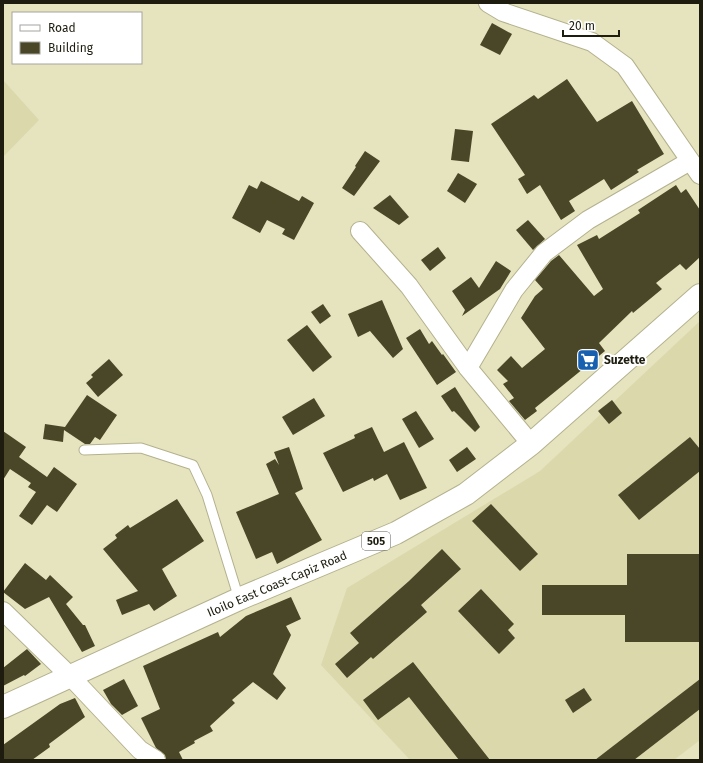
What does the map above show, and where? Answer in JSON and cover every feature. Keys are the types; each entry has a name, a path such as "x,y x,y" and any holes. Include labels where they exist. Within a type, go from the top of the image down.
{"main road":[{"name":"Iloilo East Coast-Capiz Road","path":"3,707 239,599 396,533 466,494 531,444 700,295"}],"street":[{"path":"468,368 514,290 544,253 588,220 695,168 625,66 592,42 500,6"},
{"path":"360,231 409,286 468,368 531,444"},
{"path":"3,611 71,677 140,750 156,760"}],"lane":[{"path":"84,450 141,448 193,465 207,495 239,599"}],"shaded area":[{"path":"3,80 39,120 3,157"},
{"path":"700,321 700,740 674,760 410,760 321,665 347,588 540,471"}],"building":[{"path":"492,23 512,34 500,55 480,45"},
{"path":"567,79 597,122 632,101 664,154 637,170 639,172 611,190 604,179 569,201 575,211 561,220 540,185 527,194 518,179 525,175 491,124 534,95 538,99"},
{"path":"455,129 473,131 469,162 451,160"},
{"path":"365,151 380,161 354,196 342,188"},
{"path":"458,173 477,184 465,203 447,191"},
{"path":"261,181 299,201 302,196 314,203 294,240 282,234 285,229 267,220 260,233 232,218 249,185 257,189"},
{"path":"676,185 681,193 686,189 700,210 700,257 686,270 680,264 656,283 662,289 633,313 632,311 599,343 605,351 535,408 537,411 525,420 509,401 514,398 503,384 508,381 497,370 511,356 522,368 545,349 521,318 535,296 543,289 535,280 551,261 559,255 594,296 603,289 577,245 597,235 599,239 640,213 638,210"},
{"path":"390,195 409,217 399,225 373,208"},
{"path":"528,220 545,239 533,250 516,230"},
{"path":"438,247 446,258 430,271 421,260"},
{"path":"496,261 511,271 500,289 462,316 465,310 452,291 471,277 479,288"},
{"path":"382,300 403,349 393,358 370,331 358,337 348,314"},
{"path":"323,304 331,316 320,324 311,312"},
{"path":"307,325 332,357 313,372 287,340"},
{"path":"420,329 429,344 432,341 456,372 437,385 406,338"},
{"path":"109,359 123,375 98,397 86,383 93,377 91,375"},
{"path":"455,387 480,427 475,432 454,411 452,412 441,396"},
{"path":"87,395 117,415 100,440 95,437 90,444 85,444 64,430 63,442 43,439 45,424 65,427"},
{"path":"314,398 325,416 293,435 282,417"},
{"path":"612,400 622,413 609,424 598,411"},
{"path":"416,411 434,439 419,448 402,419"},
{"path":"372,427 384,452 404,442 427,488 400,500 387,474 374,481 373,478 343,492 323,453 355,438 354,435"},
{"path":"3,431 26,447 19,457 47,477 54,467 77,484 57,512 47,505 32,525 19,516 36,492 28,487 31,483 10,469 3,480"},
{"path":"690,437 700,449 700,471 639,520 618,495"},
{"path":"289,447 303,489 295,493 322,540 277,564 272,552 256,559 236,512 279,494 266,464 275,459 279,465 274,452"},
{"path":"467,447 476,459 457,472 449,460"},
{"path":"177,499 204,541 162,569 177,596 154,611 149,604 122,615 116,600 138,591 103,549 117,538 115,535 128,525 130,528"},
{"path":"491,504 538,554 520,571 472,521"},
{"path":"442,549 461,569 421,605 427,612 373,659 371,657 347,678 335,664 359,643 350,633 409,581"},
{"path":"627,554 700,554 700,642 625,642 625,615 542,615 542,585 627,585"},
{"path":"25,563 46,580 50,575 73,597 66,604 83,625 85,625 95,646 82,652 49,597 25,609 3,592"},
{"path":"481,589 514,624 508,630 515,638 499,654 458,611"},
{"path":"291,597 301,619 286,626 291,635 273,674 286,688 277,700 253,682 232,700 235,703 210,726 213,731 194,741 195,743 179,752 183,760 166,760 165,755 156,748 141,718 160,709 143,666 218,632 220,637 246,616"},
{"path":"27,649 41,664 25,676 24,675 3,686 3,668"},
{"path":"413,662 490,760 459,760 409,697 378,720 363,700"},
{"path":"124,679 138,706 122,715 111,704 103,690"},
{"path":"700,679 700,709 634,760 595,760"},
{"path":"584,688 592,700 573,713 565,700"},
{"path":"75,698 85,717 49,744 50,747 32,760 3,760 3,745 60,704"}],"place":[{"name":"Suzette","path":"588,360"}]}
